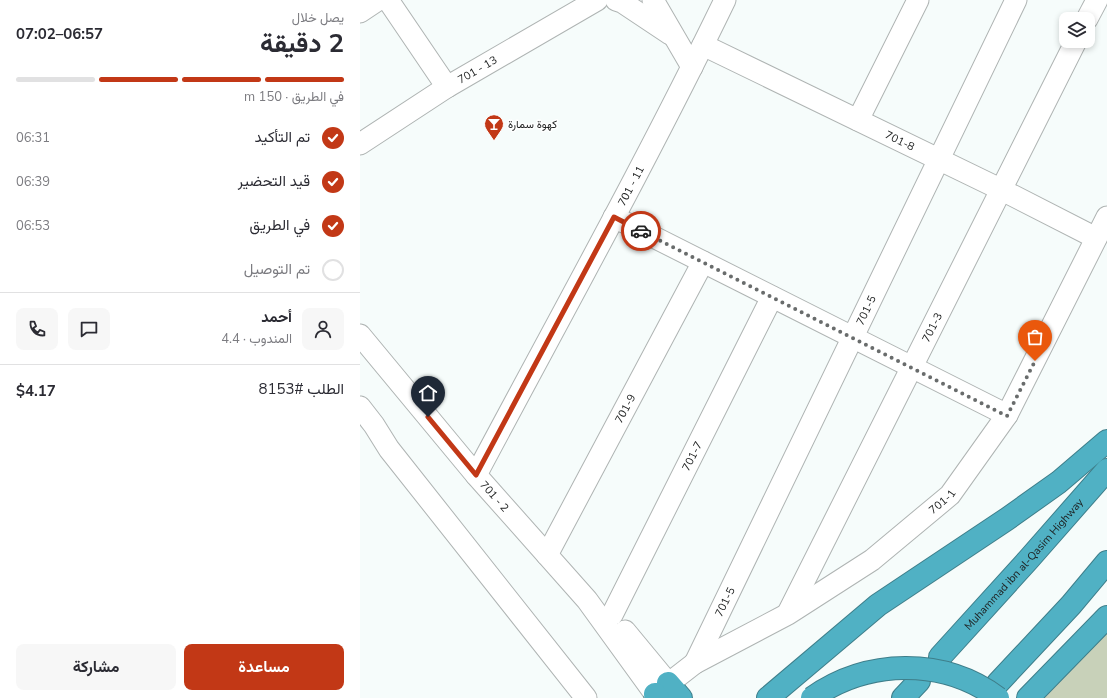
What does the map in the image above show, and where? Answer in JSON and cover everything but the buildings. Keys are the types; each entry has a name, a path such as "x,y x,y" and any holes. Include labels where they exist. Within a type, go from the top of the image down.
{"highway":[{"path":"768,698 878,605 1007,519 1059,482 1107,441"},
{"name":"Muhammad ibn al-Qasim Highway","path":"940,657 1107,470"},
{"path":"812,698 835,684 853,676 877,670 901,668 926,669 950,674 998,690 1107,562"},
{"path":"1028,698 1107,617"},
{"path":"903,698 919,681"}],"street":[{"path":"360,12 378,0"},
{"path":"388,0 447,87"},
{"name":"701 - 13","path":"360,144 447,87 596,0"},
{"path":"616,0 674,37"},
{"path":"653,0 692,67"},
{"name":"701 - 11","path":"476,475 614,217 725,0"},
{"path":"858,120 918,0"},
{"name":"701-5","path":"694,663 1016,0"},
{"path":"1091,12 1097,0"},
{"name":"701-8","path":"703,45 939,159 1096,238"},
{"name":"701-3","path":"788,614 1073,48"},
{"path":"614,217 1007,416"},
{"name":"701-1","path":"663,694 694,663 788,614 872,560 950,495 1007,416 1107,217"},
{"name":"701-9","path":"547,555 703,262"},
{"name":"701-7","path":"612,615 772,297"},
{"name":"701 - 2","path":"360,335 476,475 587,600 663,694"},
{"path":"360,407 374,425 389,449 586,698"},
{"path":"587,600 600,605 612,615 663,694"}],"green space":[{"path":"1107,631 1107,698 1042,698"}],"way so far":[{"path":"641,231 1007,416 1035,361"}],"place":[{"name":"كهوة سمارة","path":"494,141"}],"route":[{"path":"428,417 476,475 614,217 641,231"}]}
